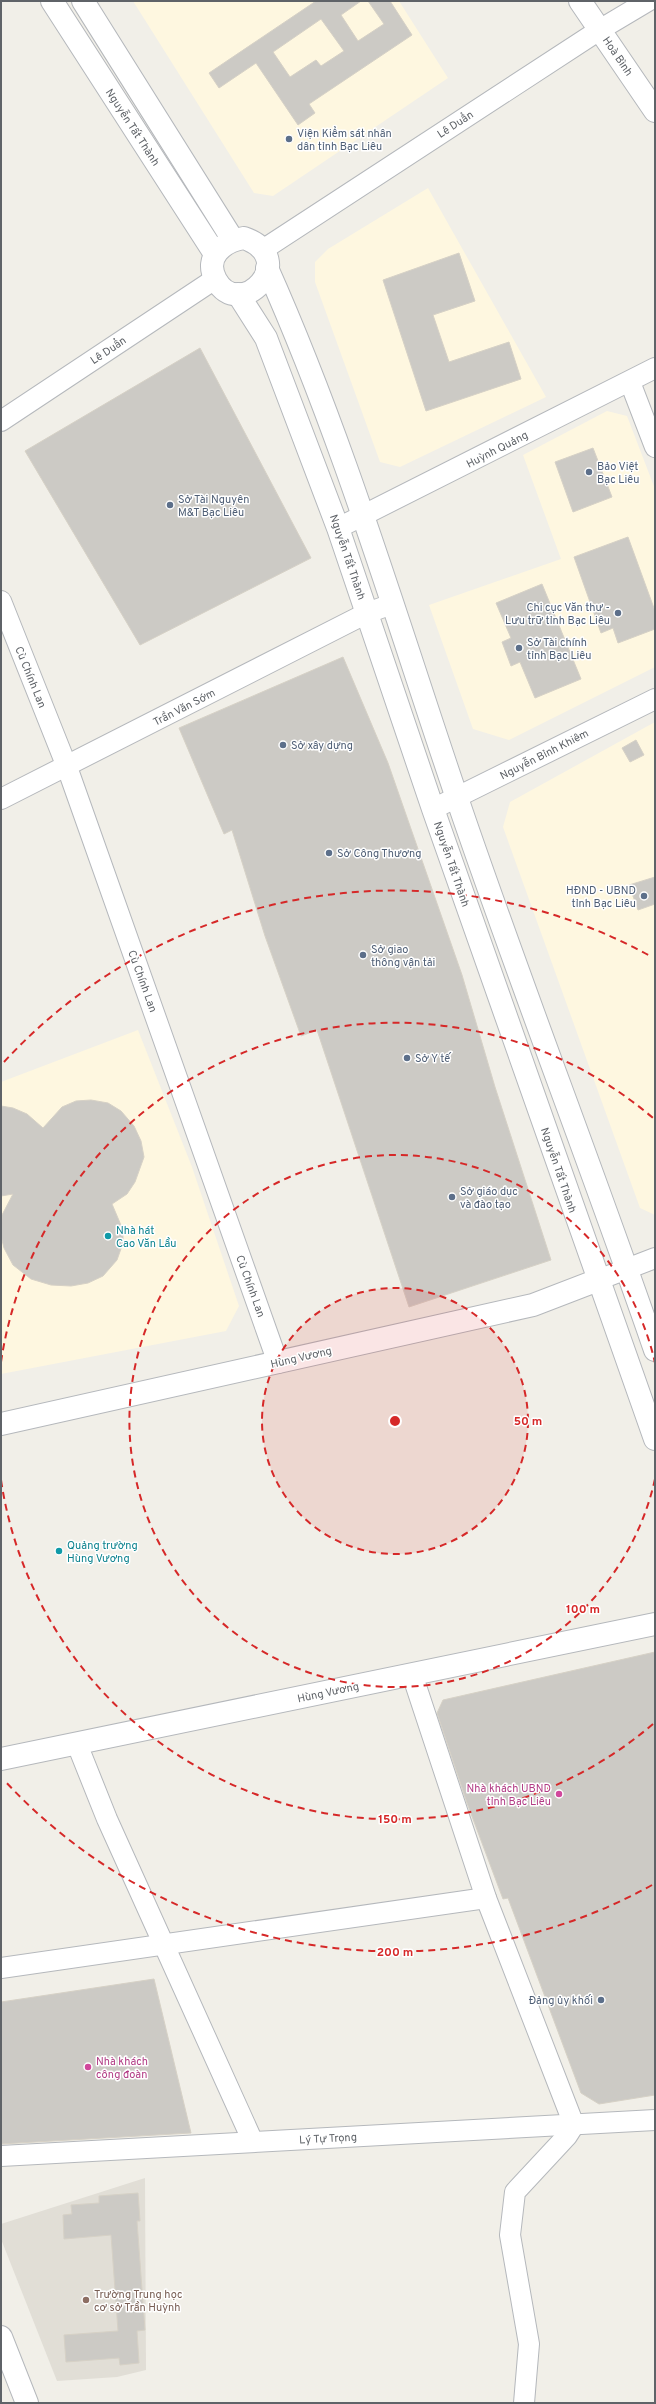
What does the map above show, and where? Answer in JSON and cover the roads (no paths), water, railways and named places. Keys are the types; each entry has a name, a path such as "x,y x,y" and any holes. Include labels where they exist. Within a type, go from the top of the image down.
{"street":[{"name":"Nguyễn Tất Thành","path":"52,1 215,254"},
{"path":"83,1 233,240"},
{"name":"Hoà Bình","path":"580,1 655,111"},
{"name":"Lê Duẩn","path":"265,258 601,30 648,1"},
{"path":"265,258 263,282 247,294 238,294 223,290 215,279 213,266 215,254 222,245 233,240 244,238 255,242 265,258 295,330 362,516 457,798 627,1268 655,1350"},
{"name":"Lê Duẩn","path":"1,421 215,279"},
{"name":"Nguyễn Tất Thành","path":"238,294 266,338 338,528 433,810 655,1439"},
{"name":"Huỳnh Quảng","path":"338,528 630,382 655,368"},
{"path":"630,382 655,447"},
{"name":"Cù Chính Lan","path":"1,601 67,767 278,1363"},
{"name":"Trần Văn Sớm","path":"1,799 67,767 367,613 392,604"},
{"name":"Nguyễn Bỉnh Khiêm","path":"433,810 655,699"},
{"path":"518,1054 546,1044"},
{"path":"598,1280 655,1258"},
{"name":"Hùng Vương","path":"1,1424 534,1305 598,1280"},
{"name":"Hùng Vương","path":"1,1760 655,1624"},
{"path":"412,1674 486,1898 574,2125 567,2136 515,2192 510,2235 529,2344 524,2403"},
{"path":"77,1744 107,1819 253,2142"},
{"path":"1,1968 164,1943 486,1898"},
{"name":"Lý Tự Trọng","path":"1,2156 655,2120"},
{"path":"1,2337 27,2403"}],"place":[{"name":"Viện Kiểm sát nhân dân tỉnh Bạc Liêu","path":"289,139"},
{"name":"Bảo Việt Bạc Liêu","path":"589,472"},
{"name":"Sở Tài Nguyên M&T Bạc Liêu","path":"170,505"},
{"name":"Chi cục Văn thư - Lưu trữ tỉnh Bạc Liêu","path":"618,613"},
{"name":"Sở Tài chính tỉnh Bạc Liêu","path":"519,648"},
{"name":"Sở xây dựng","path":"283,745"},
{"name":"Sở Công Thương","path":"329,853"},
{"name":"HĐND - UBND tỉnh Bạc Liêu","path":"644,896"},
{"name":"Sở giao thông vận tải","path":"363,955"},
{"name":"Sở Y tế","path":"407,1058"},
{"name":"Sở giáo dục và đào tạo","path":"452,1197"},
{"name":"Nhà hát Cao Văn Lầu","path":"108,1236"},
{"name":"Quảng trường Hùng Vương","path":"59,1551"},
{"name":"Nhà khách UBND tỉnh Bạc Liêu","path":"559,1794"},
{"name":"Đảng ủy khối","path":"601,2000"},
{"name":"Nhà khách công đoàn","path":"88,2067"},
{"name":"Trường Trung học cơ sở Trần Huỳnh","path":"86,2300"}]}
